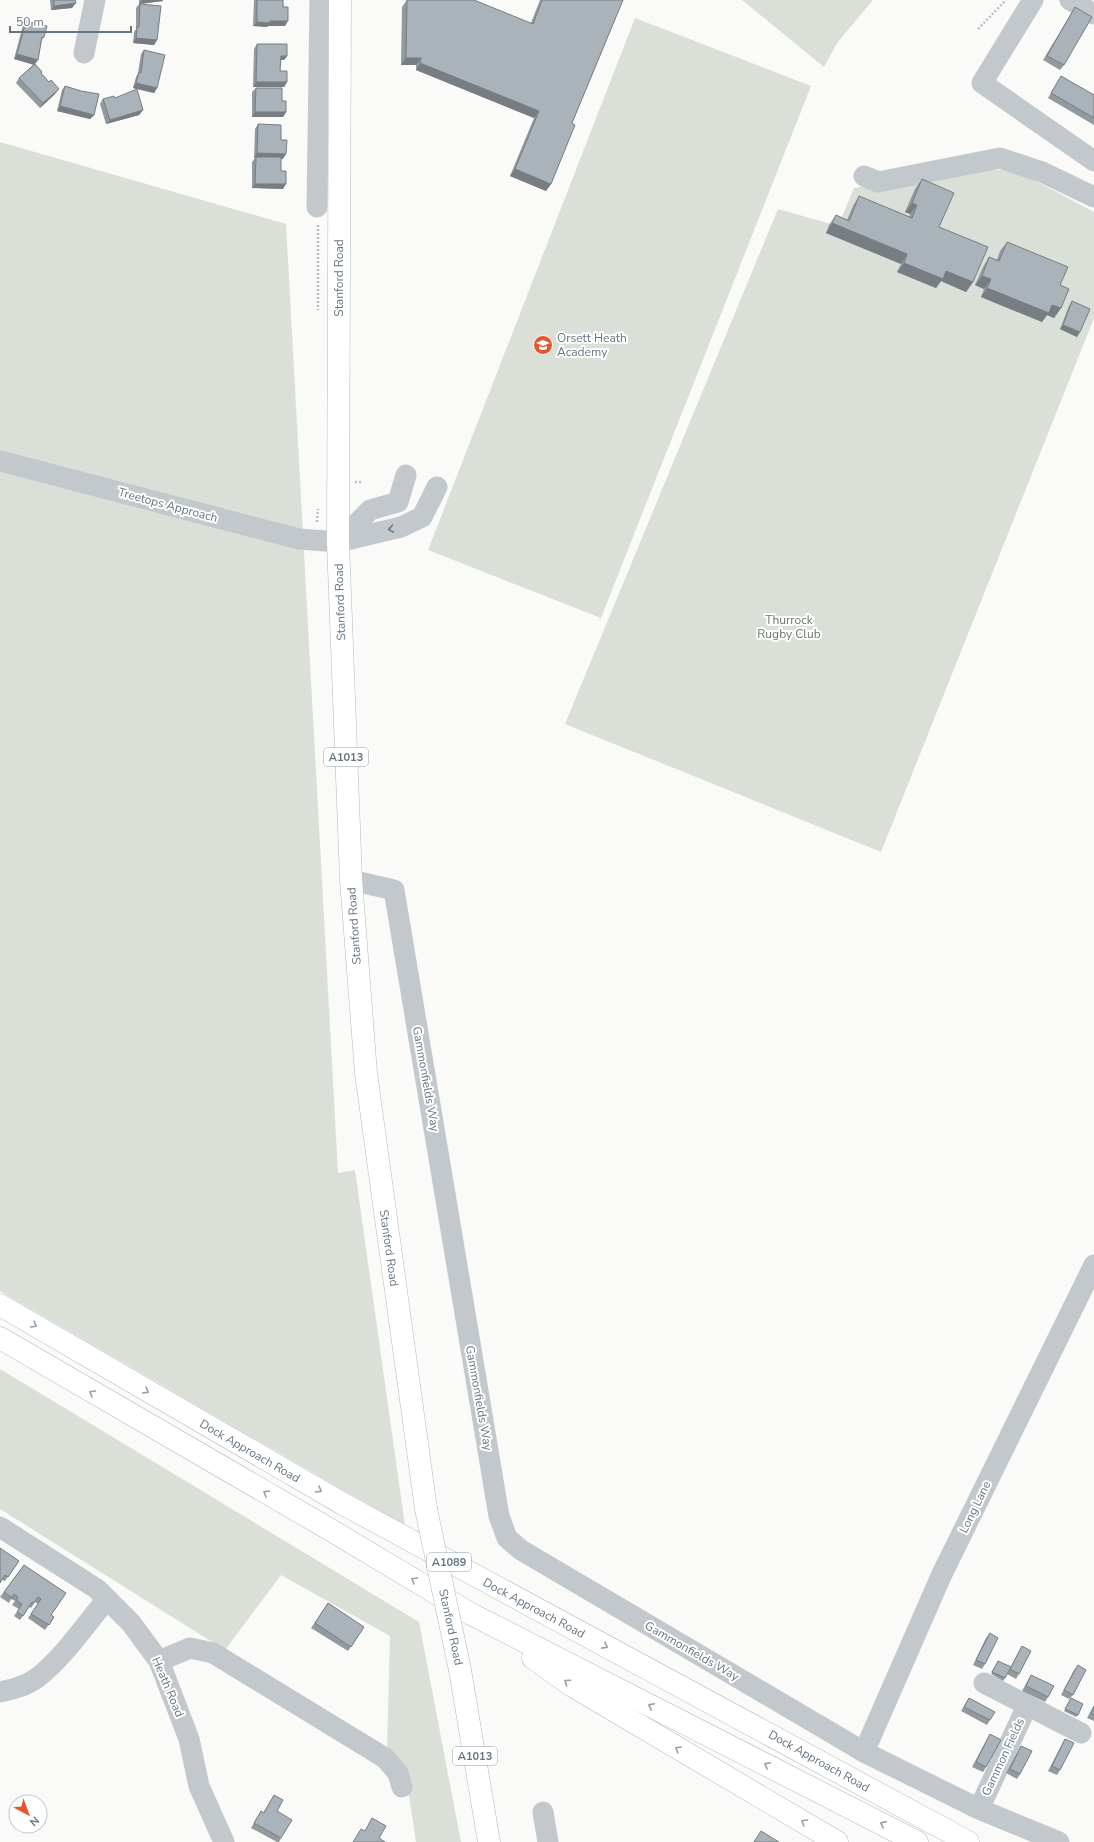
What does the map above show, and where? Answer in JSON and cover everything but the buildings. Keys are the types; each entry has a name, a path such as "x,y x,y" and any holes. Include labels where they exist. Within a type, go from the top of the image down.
{"main road":[{"name":"Stanford Road","path":"340,0 338,542 351,880 366,1073 426,1509 460,1670 489,1842"},
{"name":"Dock Approach Road","path":"0,1305 202,1423 352,1508 549,1617 759,1728 904,1808"},
{"name":"A1089","path":"0,1338 329,1529 471,1614"},
{"path":"471,1614 571,1685 837,1842"},
{"path":"471,1614 917,1842"},
{"path":"904,1808 968,1842"},
{"path":"904,1808 976,1842"}],"street":[{"path":"84,53 95,0"},
{"path":"318,207 320,0"},
{"path":"1033,0 982,83 1094,161"},
{"path":"1070,0 1094,14"},
{"path":"864,176 878,182 1000,158 1042,172 1094,197"},
{"name":"Treetops Approach","path":"0,461 299,539 338,542 401,527 422,517"},
{"path":"398,502 406,475"},
{"path":"398,502 406,512 422,517 437,487"},
{"path":"338,542 370,510 398,502"},
{"name":"Gammonfields Way","path":"351,880 394,890 499,1516 507,1538 522,1550 864,1752"},
{"name":"Long Lane","path":"864,1752 942,1574 1094,1265"},
{"name":"Heath Road","path":"0,1527 97,1589 131,1623 159,1661 189,1739 199,1786 224,1842"},
{"path":"0,1692 19,1687 36,1678 54,1662 107,1599"},
{"path":"159,1661 190,1648 213,1653 385,1758 398,1773 402,1787"},
{"name":"Gammon Fields","path":"984,1683 1081,1733"},
{"name":"Gammon Fields","path":"979,1809 1027,1706"},
{"path":"864,1752 979,1809 1059,1842"},
{"path":"542,1812 548,1842"}],"path":[{"path":"978,29 1006,0"}],"green space":[{"path":"742,0 873,0 837,43 824,67"},
{"path":"635,18 811,86 601,618 428,550"},
{"path":"0,142 286,224 338,1173 355,1170 405,1526 0,1291"},
{"name":"Thurrock Rugby Club","path":"986,169 1017,171 1094,212 1094,318 881,852 565,724 778,209 838,226 854,188"},
{"path":"0,1369 419,1622 461,1842 416,1842 406,1776 387,1752 390,1636 281,1575 225,1650 0,1509"}],"place":[{"name":"Orsett Heath Academy","path":"543,345"}]}
